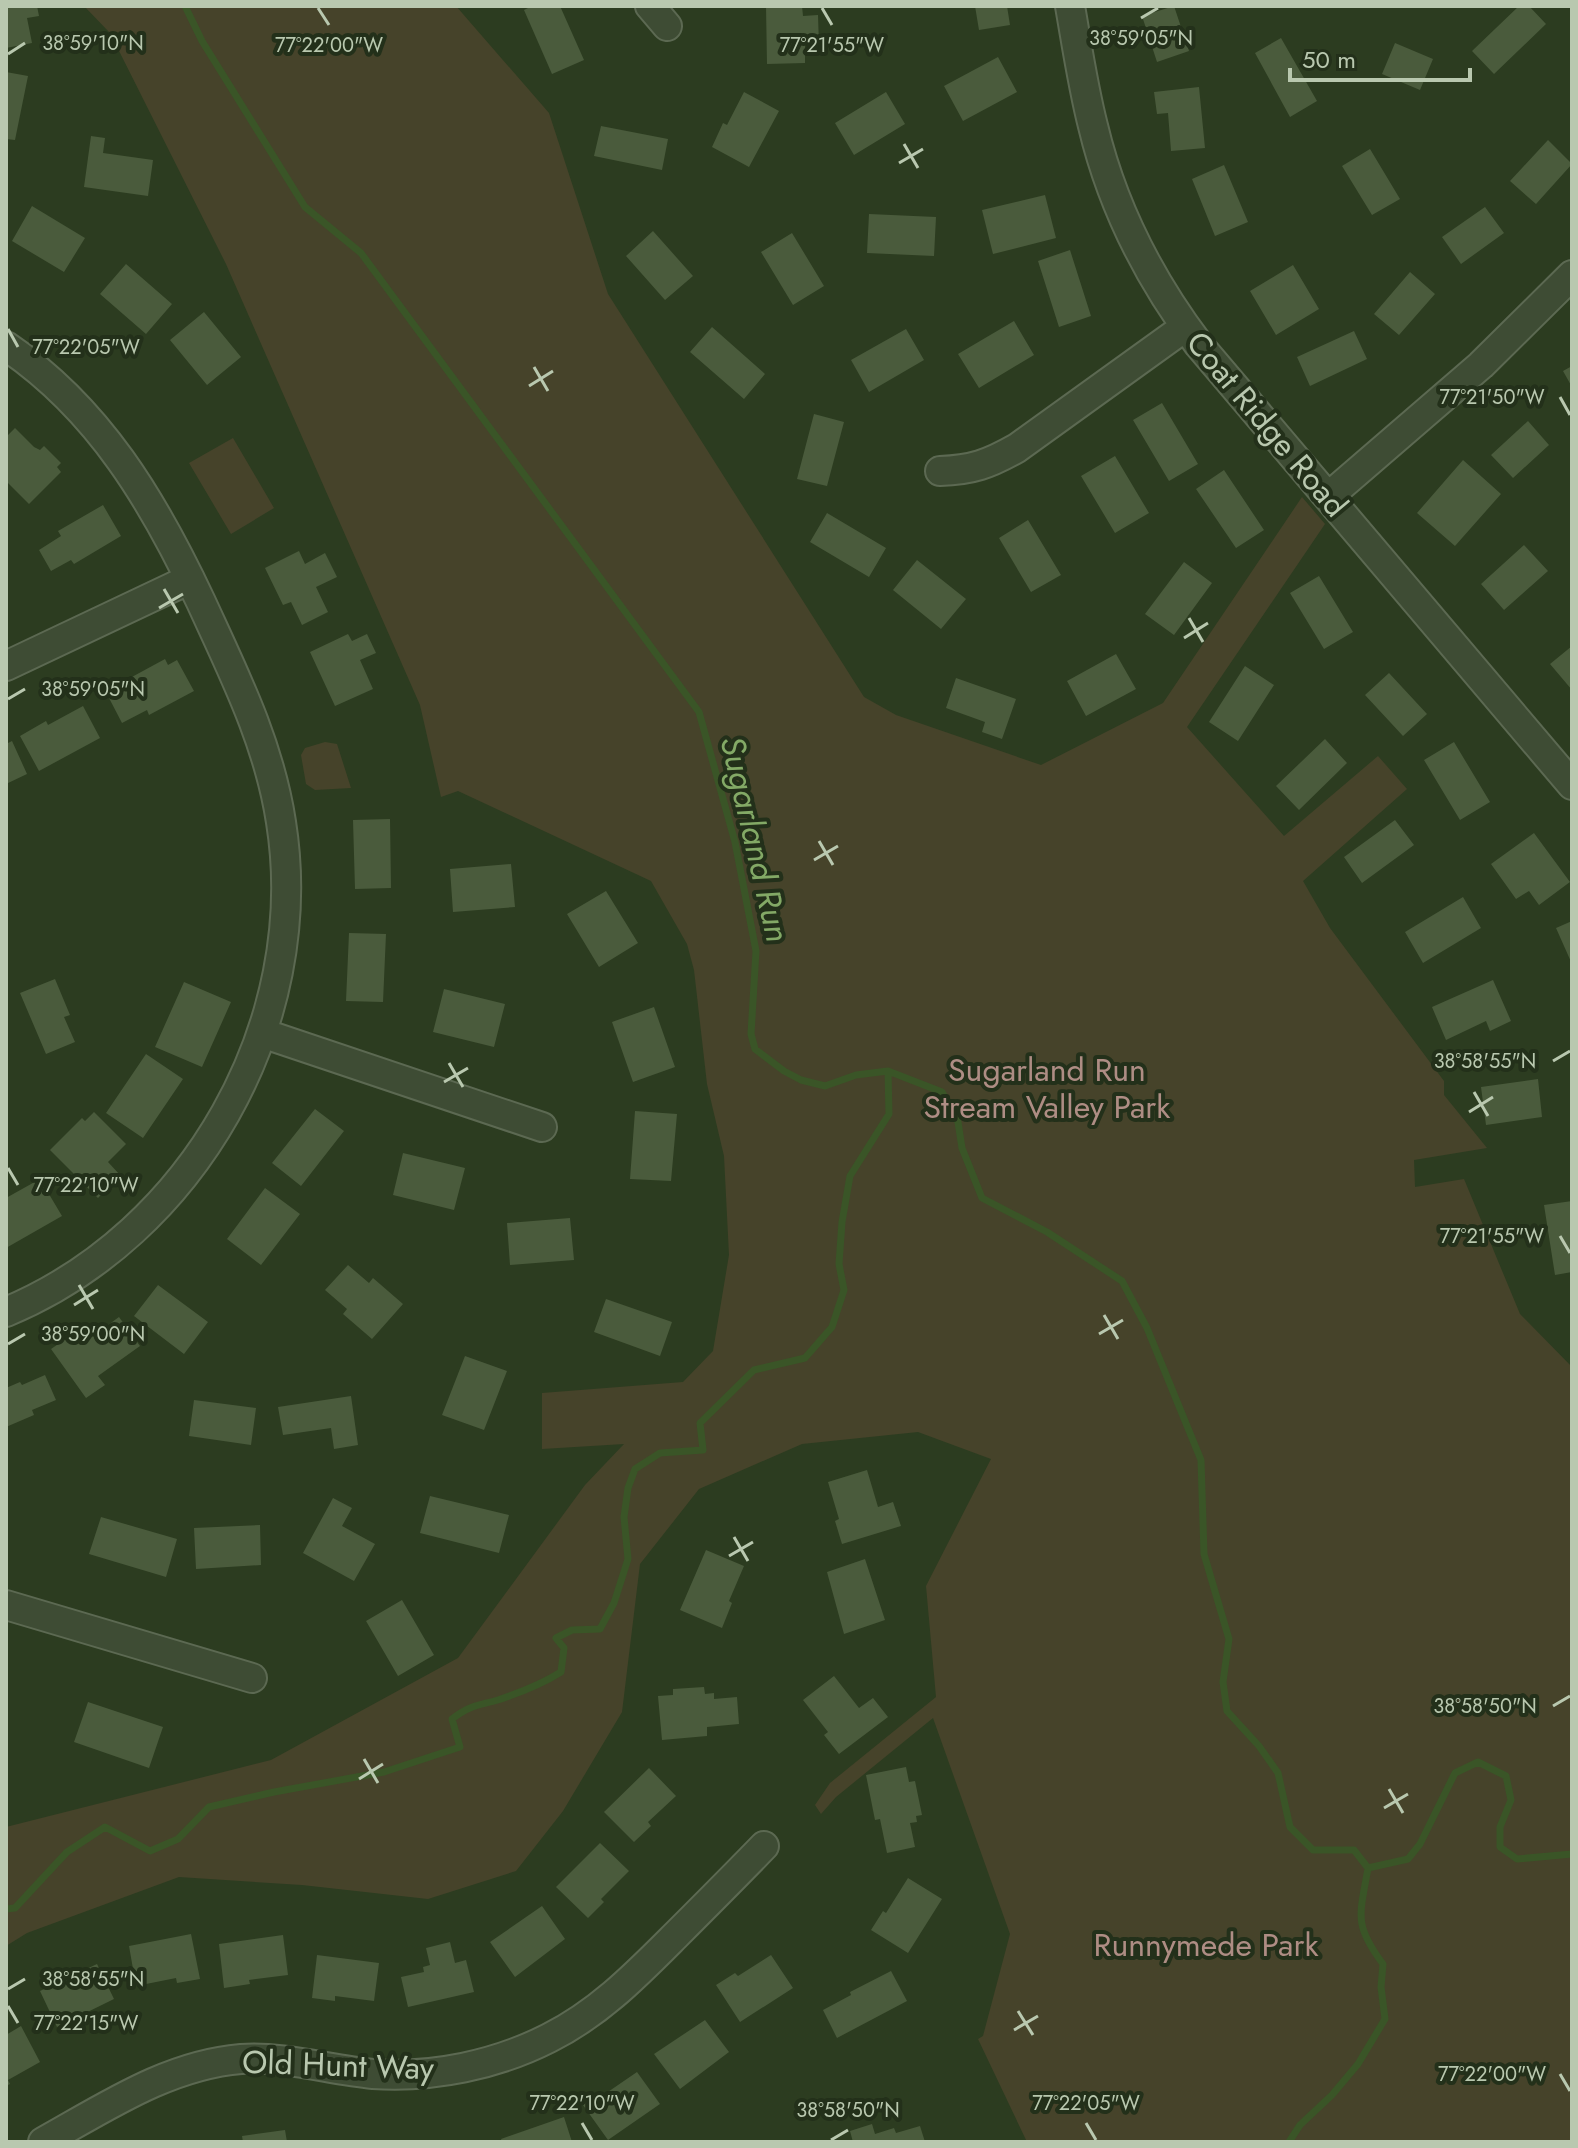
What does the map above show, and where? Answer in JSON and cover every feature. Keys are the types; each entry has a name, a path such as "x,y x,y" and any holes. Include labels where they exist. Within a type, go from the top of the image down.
{"street":[{"name":"Coat Ridge Road","path":"1070,6 1093,127 1108,178 1137,246 1185,327 1572,785"},
{"path":"1328,497 1481,365 1572,275"},
{"path":"940,471 965,470 989,464 1017,448 1185,327"},
{"path":"6,346 58,388 99,430 148,499 190,579 257,726 272,775 282,825 286,879 283,936 274,992 262,1033 240,1087 214,1136 150,1215 64,1283 6,1312"},
{"path":"6,666 190,579"},
{"path":"262,1033 542,1127"},
{"path":"6,1605 252,1678"},
{"name":"Old Hunt Way","path":"43,2142 164,2077 201,2065 242,2059 280,2059 375,2074 422,2074 462,2068 506,2056 549,2039 587,2016 622,1989 764,1846"}],"green space":[{"name":"Sugarland Run Stream Valley Park","path":"84,6 456,6 549,113 608,294 864,697 896,715 1041,765 1163,703 1302,497 1325,524 1187,727 1284,836 1378,756 1407,789 1303,881 1330,928 1444,1081 1444,1095 1487,1148 1414,1160 1415,1187 1464,1179 1520,1314 1572,1367 1572,2142 1027,2142 978,2039 983,2036 1010,1934 933,1718 836,1797 821,1814 815,1805 830,1783 936,1697 926,1586 991,1459 918,1432 802,1444 699,1489 640,1564 622,1712 563,1811 516,1871 428,1899 302,1885 179,1877 27,1933 6,1946 6,1827 271,1760 458,1658 585,1485 624,1444 542,1449 542,1393 683,1382 713,1351 729,1255 724,1156 707,1084 694,970 687,944 651,881 458,791 441,797 420,705 226,264 110,33"},
{"path":"233,438 274,508 231,534 189,463"},
{"path":"325,742 337,744 351,788 315,790 306,784 301,755 305,748"}],"building":[{"path":"6,6 37,6 39,16 27,18 32,43 6,48"},
{"path":"532,6 560,6 584,60 552,74 524,10"},
{"path":"766,6 802,6 803,16 818,15 819,46 805,46 805,63 767,64"},
{"path":"975,6 1007,6 1010,25 979,30"},
{"path":"1174,6 1189,51 1157,62 1142,16"},
{"path":"1519,6 1529,6 1546,24 1494,74 1472,51"},
{"path":"1281,38 1317,101 1290,117 1255,53"},
{"path":"1395,43 1433,59 1420,90 1382,74"},
{"path":"998,57 1017,92 963,121 944,86"},
{"path":"6,72 28,76 15,140 6,139"},
{"path":"1199,87 1205,148 1171,151 1168,113 1157,114 1154,92"},
{"path":"744,92 779,111 749,167 712,147 723,123 727,125"},
{"path":"886,92 905,124 854,155 835,123"},
{"path":"601,126 668,139 662,170 594,156"},
{"path":"91,136 105,138 103,153 153,160 148,196 84,187"},
{"path":"1548,140 1572,164 1536,204 1510,181"},
{"path":"1370,149 1400,199 1372,215 1342,166"},
{"path":"1224,165 1248,222 1215,236 1192,179"},
{"path":"1045,195 1056,238 993,254 982,210"},
{"path":"32,206 85,238 64,272 12,241"},
{"path":"1485,207 1504,233 1461,264 1442,237"},
{"path":"869,214 936,217 934,256 867,253"},
{"path":"653,231 693,276 665,300 626,256"},
{"path":"792,233 824,286 793,305 761,252"},
{"path":"1070,250 1091,316 1059,327 1038,261"},
{"path":"126,264 172,304 146,334 100,294"},
{"path":"1293,265 1319,309 1276,335 1250,291"},
{"path":"1410,272 1435,294 1399,335 1374,314"},
{"path":"204,312 241,357 207,385 170,340"},
{"path":"1014,321 1034,355 979,388 958,354"},
{"path":"712,327 765,374 744,399 690,352"},
{"path":"906,329 924,360 869,392 851,360"},
{"path":"1354,331 1367,359 1310,386 1297,357"},
{"path":"1572,366 1572,387 1563,371"},
{"path":"1162,403 1198,464 1169,481 1133,420"},
{"path":"814,414 844,422 827,486 797,479"},
{"path":"1528,421 1549,445 1513,478 1491,455"},
{"path":"15,428 34,447 40,450 44,446 61,463 57,467 61,472 29,504 6,481 6,437"},
{"path":"1115,456 1149,513 1115,533 1081,476"},
{"path":"1463,460 1501,494 1455,546 1417,513"},
{"path":"1224,470 1264,530 1236,548 1196,489"},
{"path":"103,505 121,536 74,564 71,560 51,571 39,550 61,536 58,531"},
{"path":"827,513 886,548 869,577 810,542"},
{"path":"1028,520 1061,575 1031,592 999,538"},
{"path":"1524,545 1548,571 1504,610 1481,584"},
{"path":"299,551 305,564 325,553 337,577 316,587 328,612 302,625 291,602 283,605 265,568"},
{"path":"917,560 966,599 941,629 893,590"},
{"path":"1184,562 1212,583 1174,635 1145,614"},
{"path":"1319,576 1353,632 1324,649 1290,593"},
{"path":"348,634 352,641 367,634 376,653 360,660 373,689 335,706 310,652"},
{"path":"1572,646 1572,690 1550,664"},
{"path":"1116,654 1136,689 1086,716 1067,681"},
{"path":"165,659 168,665 177,660 194,691 149,715 147,710 122,723 109,698 134,685 130,678"},
{"path":"1245,666 1274,685 1238,741 1209,722"},
{"path":"1389,673 1427,714 1403,736 1365,695"},
{"path":"956,678 1016,699 1002,739 982,732 985,722 946,708"},
{"path":"83,706 100,738 39,771 20,736"},
{"path":"1325,739 1347,763 1299,810 1276,786"},
{"path":"12,741 27,774 6,784 6,744"},
{"path":"1454,742 1490,802 1460,820 1424,760"},
{"path":"390,819 391,888 355,889 353,820"},
{"path":"1395,820 1414,845 1362,883 1344,857"},
{"path":"1534,833 1570,882 1539,905 1529,891 1516,899 1491,864"},
{"path":"511,864 515,907 453,912 450,869"},
{"path":"606,891 638,943 599,967 567,914"},
{"path":"1463,897 1481,928 1423,963 1405,932"},
{"path":"1572,921 1572,964 1556,928"},
{"path":"349,933 386,934 383,1002 346,1001"},
{"path":"55,979 70,1015 64,1017 75,1042 46,1054 20,993"},
{"path":"1493,980 1511,1021 1490,1031 1486,1021 1446,1040 1432,1007"},
{"path":"184,982 231,1002 202,1067 155,1047"},
{"path":"444,989 505,1004 494,1047 433,1032"},
{"path":"654,1007 675,1067 633,1082 612,1022"},
{"path":"146,1054 183,1079 143,1138 106,1113"},
{"path":"1538,1079 1542,1117 1486,1125 1481,1087"},
{"path":"315,1109 344,1131 301,1186 272,1163"},
{"path":"635,1111 677,1114 671,1181 630,1179"},
{"path":"94,1112 126,1144 108,1162 120,1175 98,1198 50,1150 82,1118 85,1121"},
{"path":"403,1153 465,1168 454,1210 393,1195"},
{"path":"40,1179 62,1216 6,1248 6,1198"},
{"path":"265,1188 300,1214 261,1265 227,1239"},
{"path":"1572,1201 1572,1272 1555,1275 1544,1205"},
{"path":"570,1218 574,1260 510,1265 507,1223"},
{"path":"348,1265 369,1283 373,1278 403,1304 372,1339 343,1314 347,1309 325,1290"},
{"path":"158,1285 208,1322 184,1354 134,1316"},
{"path":"606,1299 672,1322 660,1356 594,1332"},
{"path":"119,1317 140,1346 98,1376 105,1385 86,1398 51,1349 73,1334 80,1345"},
{"path":"465,1356 507,1371 484,1430 442,1415"},
{"path":"45,1375 56,1400 32,1410 34,1415 6,1427 6,1388"},
{"path":"351,1396 358,1445 334,1449 331,1428 283,1435 278,1407"},
{"path":"194,1400 256,1408 251,1445 189,1436"},
{"path":"867,1470 878,1507 893,1502 901,1526 842,1544 835,1521 839,1519 828,1482"},
{"path":"430,1496 509,1515 499,1553 420,1533"},
{"path":"333,1498 352,1508 342,1526 375,1544 354,1581 303,1553"},
{"path":"101,1517 177,1539 166,1577 89,1554"},
{"path":"260,1525 261,1565 196,1569 194,1528"},
{"path":"706,1550 744,1566 729,1601 732,1603 722,1628 680,1610"},
{"path":"865,1559 885,1620 844,1634 827,1572"},
{"path":"402,1600 434,1655 398,1676 366,1621"},
{"path":"834,1676 859,1708 873,1698 888,1717 839,1754 824,1735 828,1732 803,1700"},
{"path":"704,1687 705,1694 714,1693 714,1699 737,1697 739,1724 707,1727 707,1736 662,1740 658,1696 673,1695 673,1689"},
{"path":"88,1702 163,1727 149,1768 74,1742"},
{"path":"906,1767 909,1782 915,1781 922,1815 916,1816 917,1822 910,1823 915,1847 887,1853 880,1819 875,1820 866,1775"},
{"path":"649,1768 676,1796 648,1822 651,1826 634,1842 604,1812"},
{"path":"600,1843 629,1871 601,1899 604,1902 588,1918 556,1887"},
{"path":"908,1878 942,1899 908,1953 871,1930"},
{"path":"542,1906 565,1939 515,1977 490,1942"},
{"path":"191,1934 200,1979 177,1983 176,1978 136,1986 129,1946"},
{"path":"283,1935 288,1975 249,1980 250,1984 224,1988 219,1944"},
{"path":"450,1942 455,1963 466,1960 474,1992 408,2007 401,1977 424,1972 423,1967 430,1965 426,1948"},
{"path":"317,1955 379,1963 374,2001 335,1996 335,2001 312,1998"},
{"path":"771,1955 793,1988 740,2022 716,1985 735,1973 738,1976"},
{"path":"97,1964 114,1999 57,2027 40,1991"},
{"path":"891,1971 907,2001 837,2038 823,2010"},
{"path":"705,2020 729,2052 680,2089 654,2054"},
{"path":"21,2026 40,2062 8,2080 10,2084 6,2086 6,2035"},
{"path":"637,2072 660,2104 608,2140 583,2105"},
{"path":"564,2117 572,2142 502,2142 501,2139"},
{"path":"872,2124 875,2134 894,2128 896,2133 920,2126 925,2142 853,2142 850,2131"},
{"path":"285,2130 287,2142 243,2142 242,2136"}],"waterway":[{"name":"Sugarland Run","path":"185,6 202,41 305,207 361,253 699,712 735,842 756,951 751,1034 755,1049 801,1080 825,1086 856,1075 888,1071 942,1092 958,1122 962,1148 982,1198 1047,1232 1122,1281 1147,1328 1201,1460 1204,1554 1229,1639 1223,1682 1227,1711 1259,1746 1278,1773 1290,1827 1313,1850 1354,1850 1368,1868 1361,1919 1367,1939 1383,1964 1381,1987 1385,2019 1358,2064 1332,2095 1300,2125 1289,2142"},
{"path":"6,1909 15,1908 67,1852 105,1827 150,1851 178,1839 209,1807 384,1772 460,1747 452,1719 469,1708 522,1691 561,1672 564,1648 556,1638 572,1630 600,1629 614,1603 628,1559 624,1517 628,1488 635,1469 660,1453 703,1450 700,1423 754,1370 805,1358 832,1327 844,1290 839,1264 850,1176 889,1114 888,1071"},
{"path":"1368,1868 1408,1859 1420,1844 1455,1773 1478,1762 1506,1776 1511,1800 1500,1827 1500,1847 1517,1859 1572,1854"}],"park label":[{"name":"Runnymede Park","path":"1206,1945"}]}
